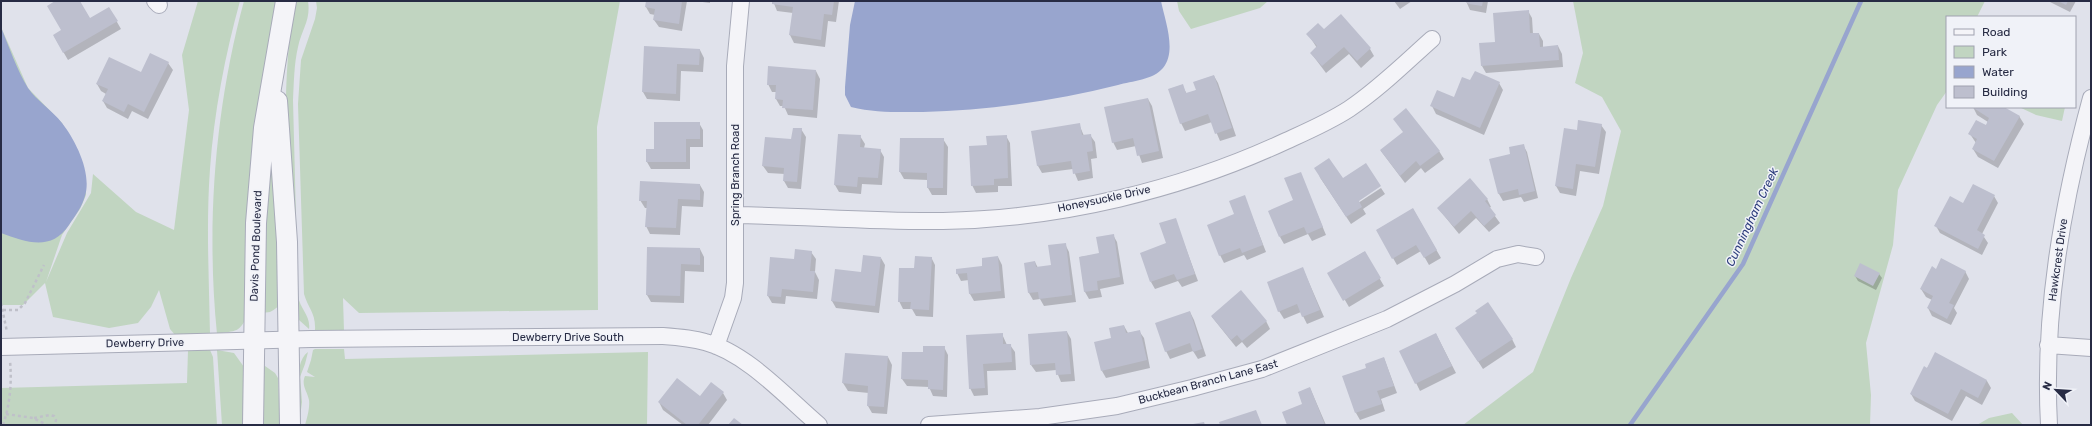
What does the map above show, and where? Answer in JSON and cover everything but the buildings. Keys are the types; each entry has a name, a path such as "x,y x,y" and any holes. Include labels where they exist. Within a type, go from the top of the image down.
{"street":[{"name":"Davis Pond Boulevard","path":"253,425 253,341 256,223 264,128 286,1"},
{"name":"Spring Branch Road","path":"716,346 734,290 735,66 741,1"},
{"name":"Honeysuckle Drive","path":"735,215 805,216 882,221 945,221 1041,212 1119,198 1165,186 1226,166 1322,124 1349,109 1376,89 1432,39"},
{"name":"Davis Pond Boulevard","path":"275,69 287,242 290,425"},
{"name":"Hawkcrest Drive","path":"2049,425 2047,390 2048,345 2055,268 2062,225 2091,98"},
{"name":"Buckbean Branch Lane East","path":"929,425 1040,417 1117,406 1262,369 1387,319 1455,284 1497,259 1518,254 1536,257"},
{"name":"Dewberry Drive South","path":"289,339 684,337 716,346 738,358 762,375 819,425"},
{"name":"Dewberry Drive","path":"5,347 289,339"},
{"path":"2048,345 2091,348"}],"path":[{"path":"3,310 18,310 25,303 44,265"},
{"path":"1,303 3,310 5,347 12,379 3,425"},
{"path":"6,414 33,418 48,425"},
{"path":"33,418 50,415 54,416 56,420 55,425"}],"green space":[{"path":"198,1 240,1 221,84 214,127 210,169 208,252 210,334 175,335 170,329 159,290 151,307 138,323 109,328 53,317 45,283 23,305 1,305 1,27 28,88 62,123 77,149 86,178 86,195 80,209 62,235 46,282 67,233 91,193 93,174 136,212 174,230 189,110 182,55"},
{"path":"244,1 278,1 248,313 240,328 217,334 212,251 216,166 226,83"},
{"path":"295,1 308,1 309,8 297,53 294,73 293,100 298,296 307,316 309,329 299,320 295,307 286,154 287,77"},
{"path":"316,1 620,1 597,127 598,310 359,313 343,298 344,331 315,330 313,315 304,294 298,104 301,60 315,19 317,8"},
{"path":"1177,1 1268,1 1260,8 1191,29 1179,11"},
{"path":"1573,1 1985,1 1978,16 1946,16 1946,92 1937,105 1898,190 1893,245 1866,343 1871,395 1870,425 1463,425 1533,372 1571,278 1603,206 1621,131 1602,97 1575,83 1583,53"},
{"path":"2021,108 2065,108 2062,121 2036,115"},
{"path":"271,129 280,304 272,311 262,312 260,220"},
{"path":"344,349 345,359 648,352 647,425 305,425 309,400 304,385 304,379 305,376 315,377 307,372 313,350"},
{"path":"188,350 210,350 213,357 217,425 1,425 1,388 187,383"},
{"path":"217,350 234,353 244,367 248,425 222,425"},
{"path":"308,352 300,377 302,402 299,425 298,375 303,358"},
{"path":"265,366 275,373 278,378 280,425 259,425 262,367"},
{"path":"2012,413 2023,425 1977,425 1989,418"}],"water":[{"path":"855,1 1161,1 1169,36 1169,53 1163,68 1148,78 1070,96 1021,104 947,111 896,112 860,109 851,107 845,95 850,25"},
{"path":"1,27 28,88 58,118 67,130 77,148 86,177 87,187 84,200 80,208 62,233 54,239 46,242 29,242 1,233"}],"waterway":[{"name":"Cunningham Creek","path":"1630,425 1743,264 1861,1"}]}
